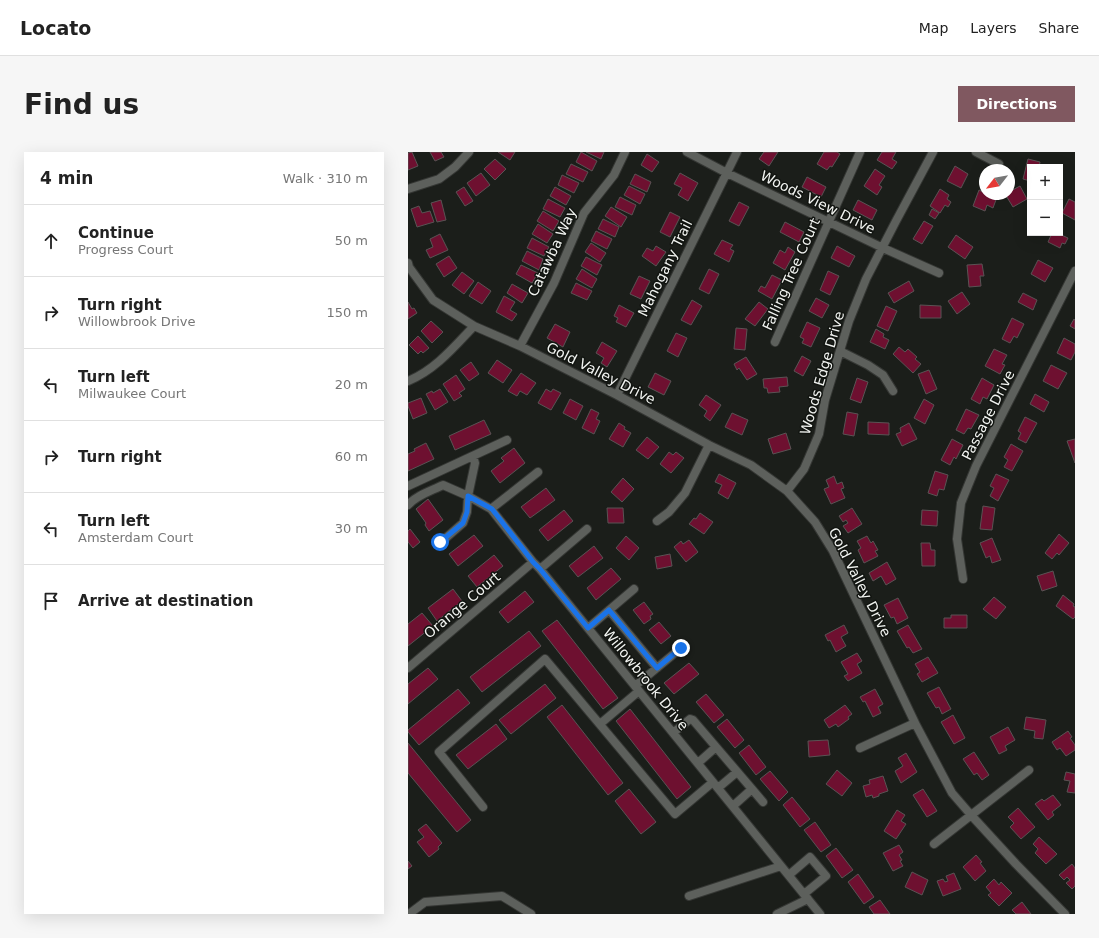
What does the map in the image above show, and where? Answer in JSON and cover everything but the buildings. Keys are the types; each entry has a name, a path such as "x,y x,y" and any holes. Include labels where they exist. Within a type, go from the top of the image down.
{"street":[{"path":"408,189 439,179 455,167 469,152"},
{"name":"Catawba Way","path":"520,346 554,283 584,213 614,175 625,152"},
{"name":"Woods View Drive","path":"687,152 727,173 883,248 939,273"},
{"name":"Mahogany Trail","path":"617,395 737,152"},
{"name":"Falling Tree Court","path":"775,342 860,152"},
{"name":"Woods Edge Drive","path":"787,491 804,469 819,434 825,400 849,321 864,286 896,220 933,152"},
{"path":"976,152 999,164"},
{"name":"Gold Valley Drive","path":"408,263 409,267 433,300 474,326 520,346 617,395 709,445 751,465 787,491 815,522 833,551 915,723 952,793 1016,864 1066,914"},
{"name":"Passage Drive","path":"963,579 957,539 961,503 976,466 1075,271"},
{"path":"408,381 416,378 444,358 474,326"},
{"path":"840,351 868,365 883,375 893,391"},
{"path":"408,486 507,440"},
{"path":"657,521 669,512 685,492 709,445"},
{"path":"440,542 463,523 467,512 468,496 475,463 473,456"},
{"path":"492,509 538,472"},
{"name":"Willowbrook Drive","path":"408,505 412,500 443,485 492,509 533,562 820,914"},
{"path":"540,569 587,529"},
{"name":"Orange Court","path":"408,668 533,562"},
{"path":"588,628 634,589"},
{"path":"609,610 657,668"},
{"path":"600,724 657,668 681,648"},
{"path":"483,807 439,752 545,659 676,814 715,785 737,772"},
{"path":"673,733 690,720 694,720 763,802"},
{"path":"860,748 915,723"},
{"path":"698,763 716,747"},
{"path":"934,844 1029,770"},
{"path":"733,806 752,789"},
{"path":"777,914 806,896 826,876 810,857 789,875"},
{"path":"689,896 781,866"},
{"path":"409,914 425,902 502,896 531,914"}],"route":[{"path":"440,542 463,523 467,512 468,496 492,509 533,562 588,628 609,610 657,668 681,648"}]}
